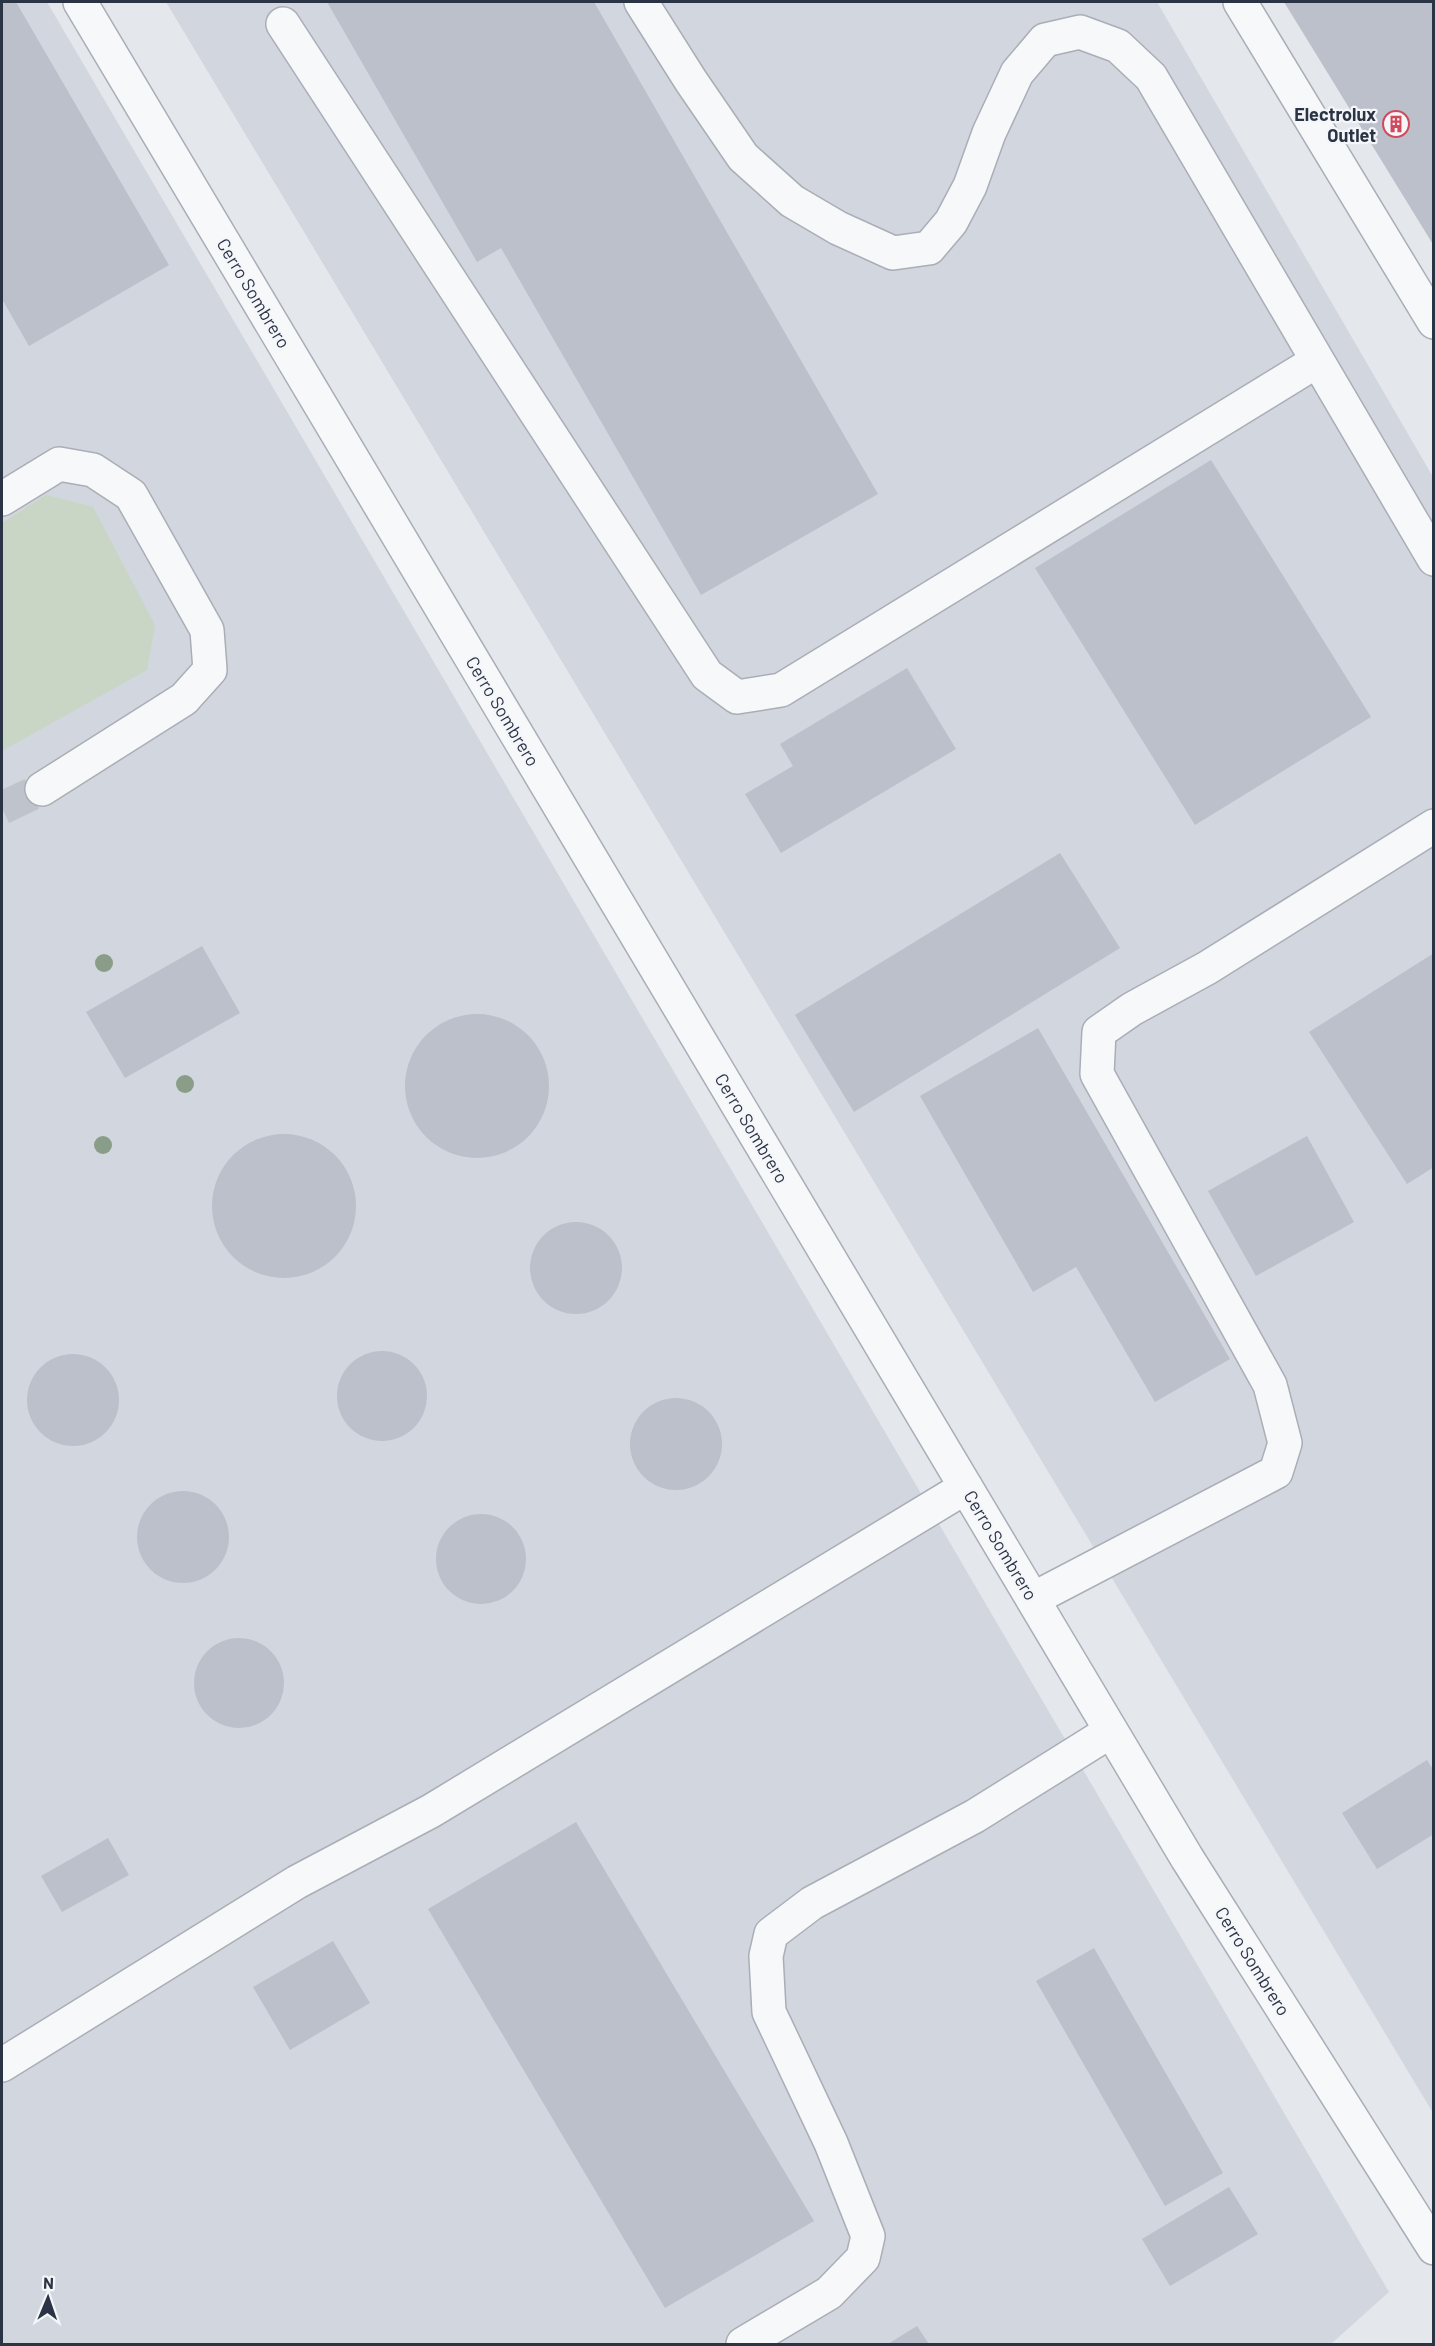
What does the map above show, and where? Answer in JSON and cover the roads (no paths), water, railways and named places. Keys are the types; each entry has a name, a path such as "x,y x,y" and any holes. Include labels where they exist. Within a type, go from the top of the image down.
{"street":[{"name":"Cerro Sombrero","path":"80,2 1187,1858 1434,2248"},
{"path":"641,2 743,157 792,201 838,228 893,253 930,248 951,222 970,186 989,133 1017,73 1045,40 1080,32 1118,46 1151,77 1434,559"},
{"path":"1240,2 1434,322"},
{"path":"283,24 707,675 736,697 781,690 1317,361"},
{"path":"2,499 59,464 93,470 131,495 207,630 210,670 184,699 42,789"},
{"path":"1033,1599 1276,1472 1285,1443 1270,1386 1097,1074 1099,1032 1132,1009 1207,968 1434,826"},
{"path":"2,2065 297,1882 431,1811 966,1487"},
{"path":"743,2344 829,2293 863,2258 868,2236 831,2143 769,2012 766,1956 771,1934 812,1903 975,1816 1111,1731"}],"tunnel":[{"path":"2,808 42,789"}],"place":[{"name":"Electrolux Outlet","path":"1396,124"}]}
